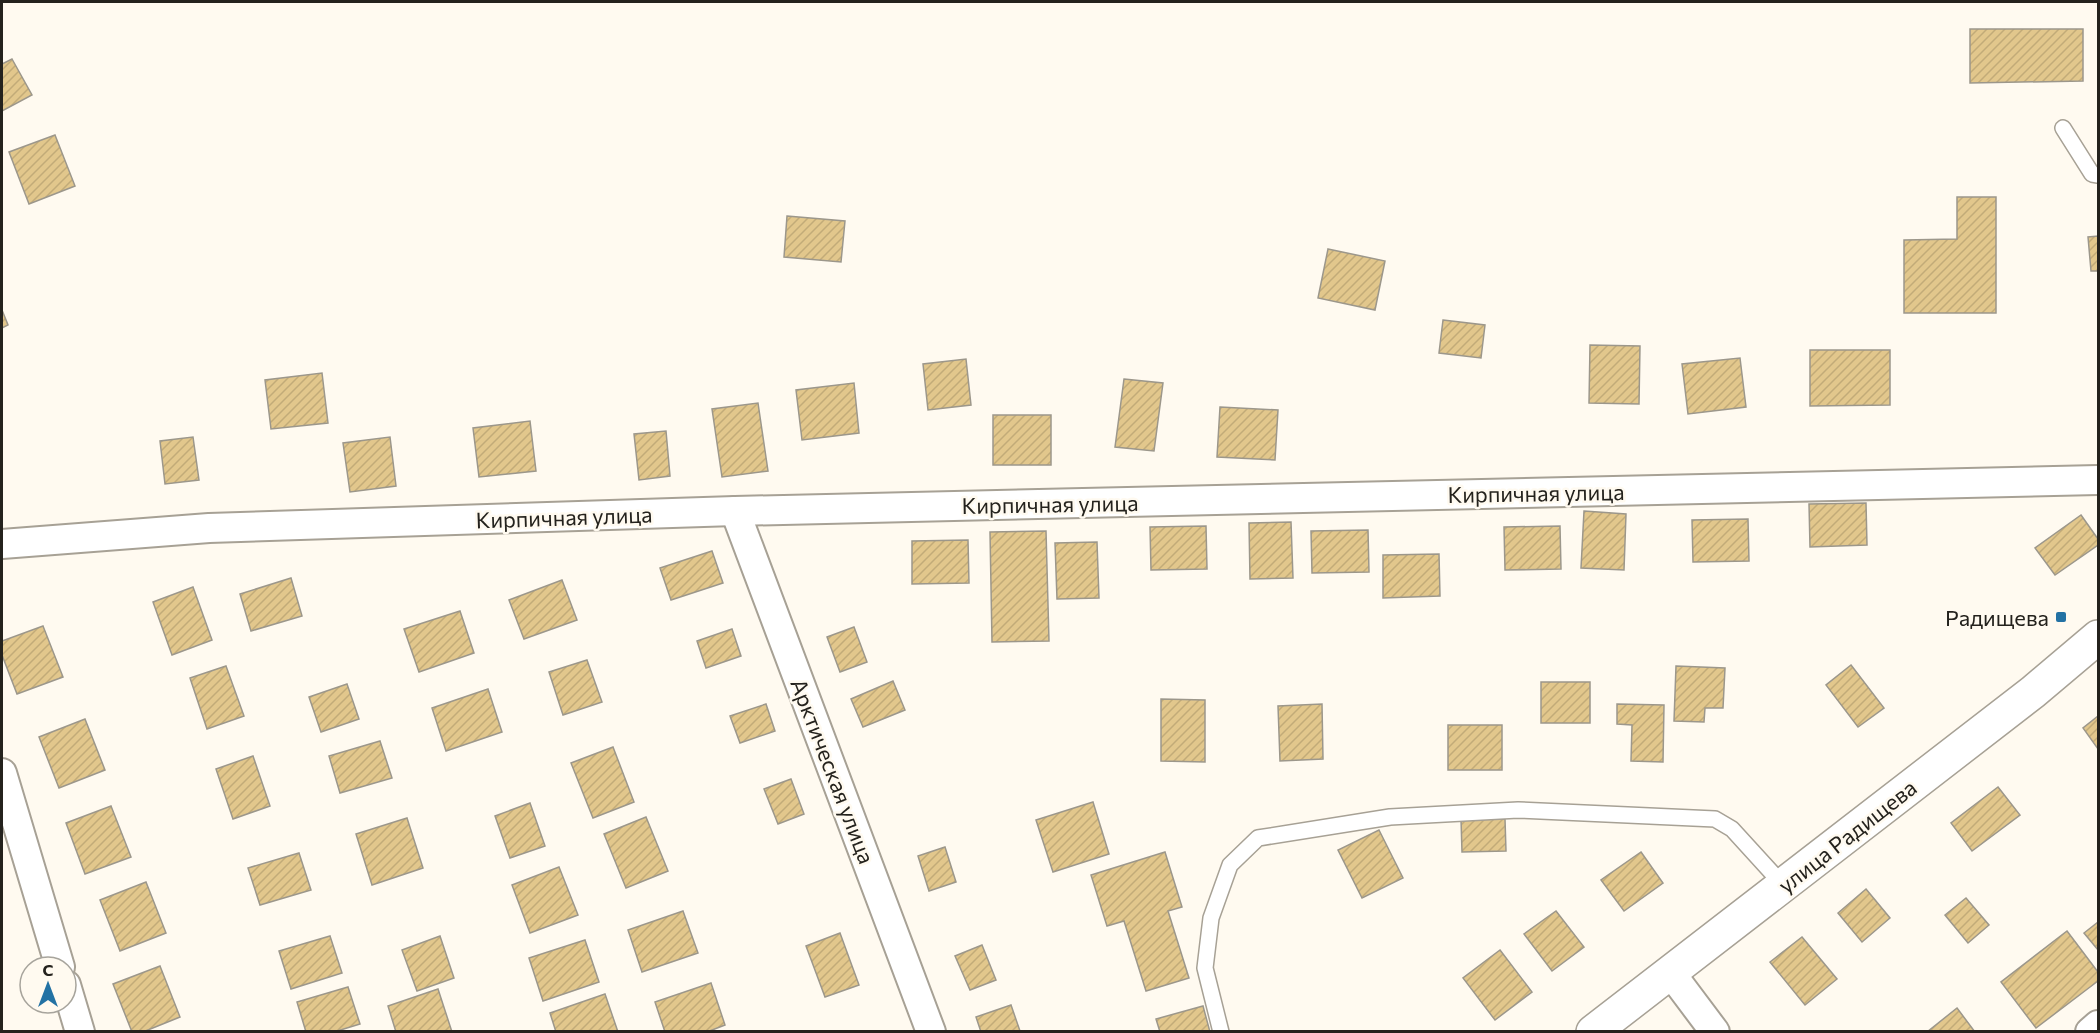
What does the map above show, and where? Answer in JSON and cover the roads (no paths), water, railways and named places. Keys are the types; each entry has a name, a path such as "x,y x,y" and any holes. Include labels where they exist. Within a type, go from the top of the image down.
{"street":[{"name":"Кирпичная улица","path":"2,544 208,528 735,511 2098,480"},
{"name":"Арктическая улица","path":"735,511 931,1032"},
{"name":"улица Радищева","path":"1593,1032 2024,699 2098,638"},
{"path":"2,773 56,955"},
{"path":"1670,972 1715,1032"},
{"path":"75,1015 80,1032"},
{"path":"2090,1032 2098,1025"}],"lane":[{"path":"2063,128 2092,174 2098,175"},
{"path":"1221,1032 1205,968 1210,918 1230,865 1258,838 1390,816 1518,810 1715,819 1732,829 1783,885"}],"place":[{"name":"Радищева","path":"2061,617"}]}
